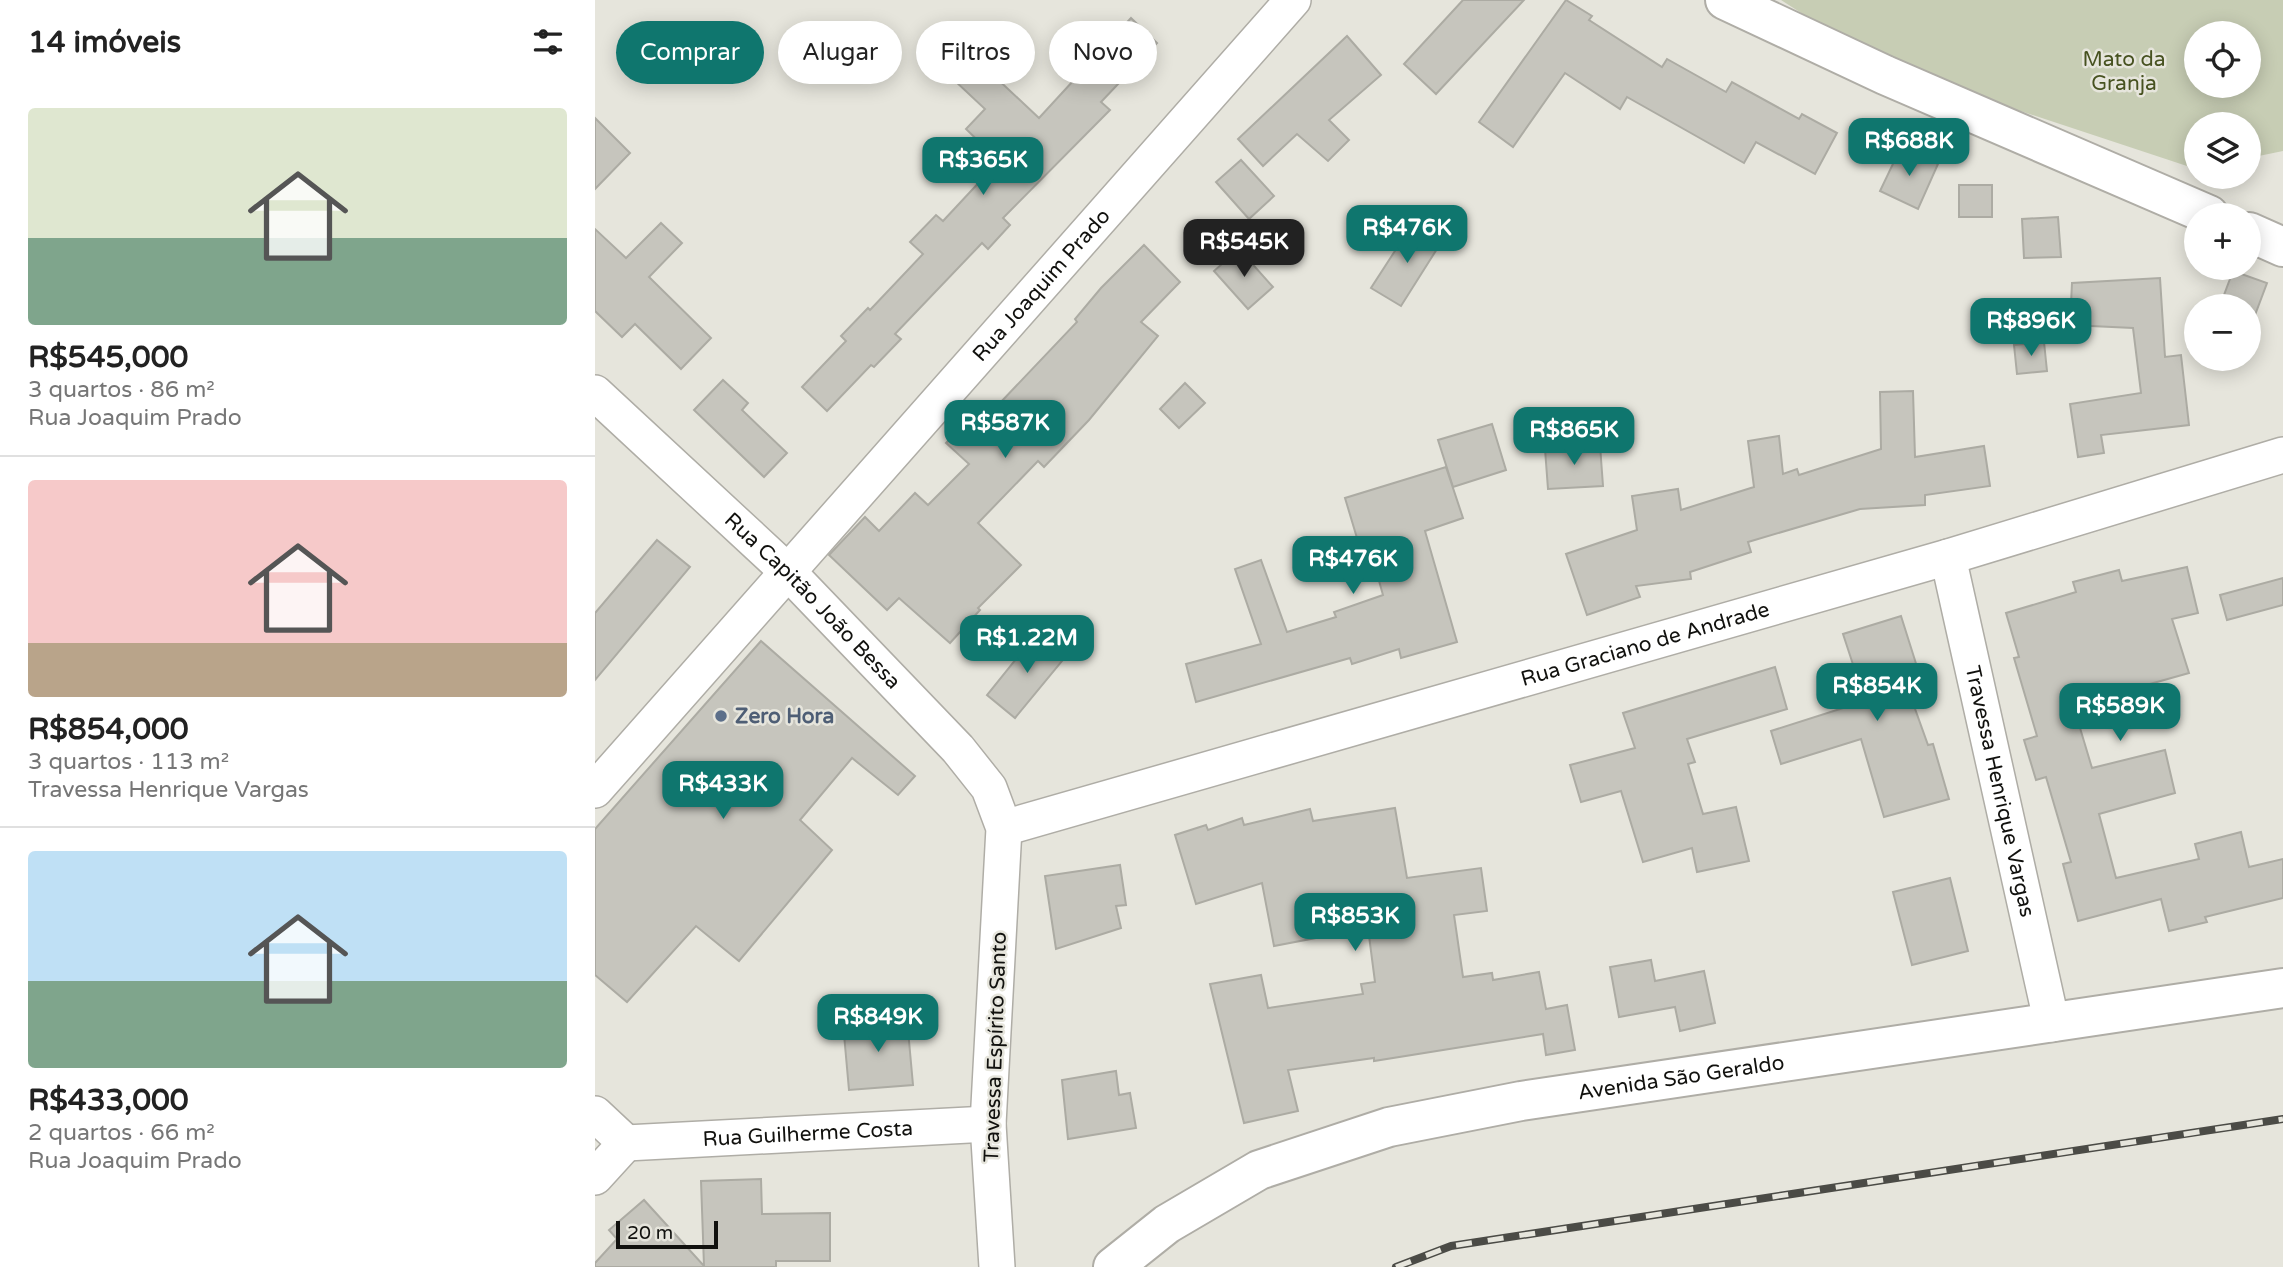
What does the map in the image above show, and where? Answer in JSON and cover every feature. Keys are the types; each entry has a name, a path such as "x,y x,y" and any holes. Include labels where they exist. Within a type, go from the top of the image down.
{"street":[{"name":"Rua Joaquim Prado","path":"595,790 1293,0"},
{"path":"1725,0 1885,75 2184,204"},
{"path":"2261,237 2283,247"},
{"name":"Rua Capitão João Bessa","path":"595,393 788,572 958,749 989,788 1004,828"},
{"name":"Rua Graciano de Andrade","path":"1004,828 1948,557 2283,456"},
{"name":"Travessa Henrique Vargas","path":"1948,557 2052,1024"},
{"name":"Travessa Espírito Santo","path":"997,1267 988,1124 1004,828"},
{"name":"Avenida São Geraldo","path":"1113,1267 1167,1224 1259,1170 1389,1127 1521,1101 2283,988"},
{"path":"595,1114 626,1143 595,1177"},
{"name":"Rua Guilherme Costa","path":"626,1143 988,1124"}],"green space":[{"name":"Mato da Granja","path":"1781,0 2283,0 2283,151 2261,156 2261,112 2184,112 2184,165 1884,66"}],"building":[{"path":"1463,0 1524,0 1436,94 1404,64"},
{"path":"1566,0 1592,16 1589,20 1662,67 1667,59 1726,92 1732,82 1799,119 1802,114 1837,133 1815,174 1756,142 1744,163 1627,97 1620,109 1565,73 1513,147 1479,122"},
{"path":"1347,36 1381,75 1329,120 1349,140 1328,161 1297,134 1263,166 1238,139"},
{"path":"958,84 1003,84 1039,118 1070,84 1118,84 1101,102 1110,110 1003,218 1010,225 988,249 982,243 895,334 901,339 874,367 871,365 827,411 802,387 846,341 841,336 868,308 870,310 923,254 910,242 936,215 943,221 999,161 966,129 985,109"},
{"path":"595,118 630,153 595,189"},
{"path":"1901,147 1938,164 1918,209 1880,191"},
{"path":"1241,160 1274,196 1249,219 1216,182"},
{"path":"1959,185 1992,185 1992,217 1959,217"},
{"path":"2058,217 2061,257 2024,258 2022,219"},
{"path":"661,223 682,243 649,277 711,338 681,369 635,324 622,337 595,311 595,229 626,258"},
{"path":"1413,223 1442,241 1401,306 1371,288"},
{"path":"1144,245 1180,282 1141,322 1158,336 1089,420 1044,467 1038,461 978,523 1021,565 978,608 980,610 950,643 899,598 887,610 829,555 865,517 879,531 915,493 928,505 969,464 946,443 972,416 980,424 1077,322 1075,319 1101,288"},
{"path":"1239,249 1273,287 1248,309 1214,271"},
{"path":"2160,278 2165,357 2181,355 2189,425 2101,435 2104,453 2078,457 2070,404 2141,393 2133,328 2070,325 2072,283"},
{"path":"2230,280 2258,280 2267,283 2261,299 2261,294 2224,294"},
{"path":"2044,342 2047,371 2017,374 2014,345"},
{"path":"723,380 748,403 742,410 787,453 764,477 694,410"},
{"path":"1185,383 1205,403 1179,428 1160,409"},
{"path":"1913,391 1915,457 1984,446 1990,486 1925,495 1925,505 1860,509 1748,542 1751,552 1690,572 1691,579 1636,586 1640,597 1587,615 1566,554 1637,530 1632,496 1678,489 1681,510 1754,487 1748,441 1779,436 1783,474 1797,469 1799,475 1881,449 1880,392"},
{"path":"1492,424 1506,470 1453,487 1438,440"},
{"path":"1600,445 1603,486 1548,489 1545,449"},
{"path":"1446,467 1463,518 1425,531 1457,642 1401,658 1399,649 1352,664 1350,658 1196,702 1186,664 1261,644 1235,569 1261,560 1287,632 1336,617 1334,612 1383,595 1369,545 1360,548 1345,498"},
{"path":"657,540 690,567 595,680 595,613"},
{"path":"2187,567 2198,613 2172,619 2189,673 2125,691 2128,701 2077,718 2092,768 2165,750 2175,793 2099,814 2116,878 2199,859 2195,844 2241,832 2249,867 2283,859 2283,898 2205,917 2207,922 2169,931 2161,899 2078,921 2063,864 2071,862 2046,777 2036,780 2024,740 2037,736 2014,658 2019,657 2006,613 2076,592 2073,582 2119,570 2122,581"},
{"path":"2283,578 2283,605 2227,620 2220,595"},
{"path":"1901,616 1919,673 1904,678 1928,745 1933,744 1949,799 1884,817 1861,739 1781,764 1771,731 1865,701 1843,634"},
{"path":"1038,632 1067,655 1015,718 987,695"},
{"path":"761,641 915,776 898,795 852,758 800,820 832,850 739,961 696,926 627,1002 595,975 595,829"},
{"path":"1775,667 1787,709 1687,739 1695,762 1688,764 1703,814 1736,807 1749,861 1697,872 1692,848 1643,862 1621,791 1581,802 1570,765 1635,748 1623,713"},
{"path":"1395,808 1407,878 1481,868 1487,911 1454,915 1463,977 1492,973 1493,980 1539,972 1546,1009 1567,1005 1575,1050 1546,1055 1543,1034 1374,1061 1374,1058 1288,1070 1298,1111 1244,1123 1210,984 1261,975 1268,1008 1363,994 1361,984 1375,982 1368,928 1274,946 1262,883 1196,904 1175,835 1206,825 1208,830 1242,818 1244,825 1310,809 1313,821"},
{"path":"1120,865 1126,905 1116,906 1121,928 1056,949 1045,876"},
{"path":"1950,878 1968,951 1912,965 1893,892"},
{"path":"1651,960 1655,981 1704,971 1715,1023 1680,1031 1675,1007 1619,1017 1610,967"},
{"path":"907,1019 913,1085 849,1090 843,1023"},
{"path":"1116,1071 1119,1095 1130,1093 1136,1128 1068,1139 1062,1080"},
{"path":"761,1179 762,1214 830,1213 830,1261 776,1261 776,1267 595,1267 595,1263 617,1239 609,1230 644,1200 704,1266 701,1181"}],"railway":[{"path":"1396,1267 1451,1246 2283,1119"}],"place":[{"name":"Zero Hora","path":"721,716"}]}
